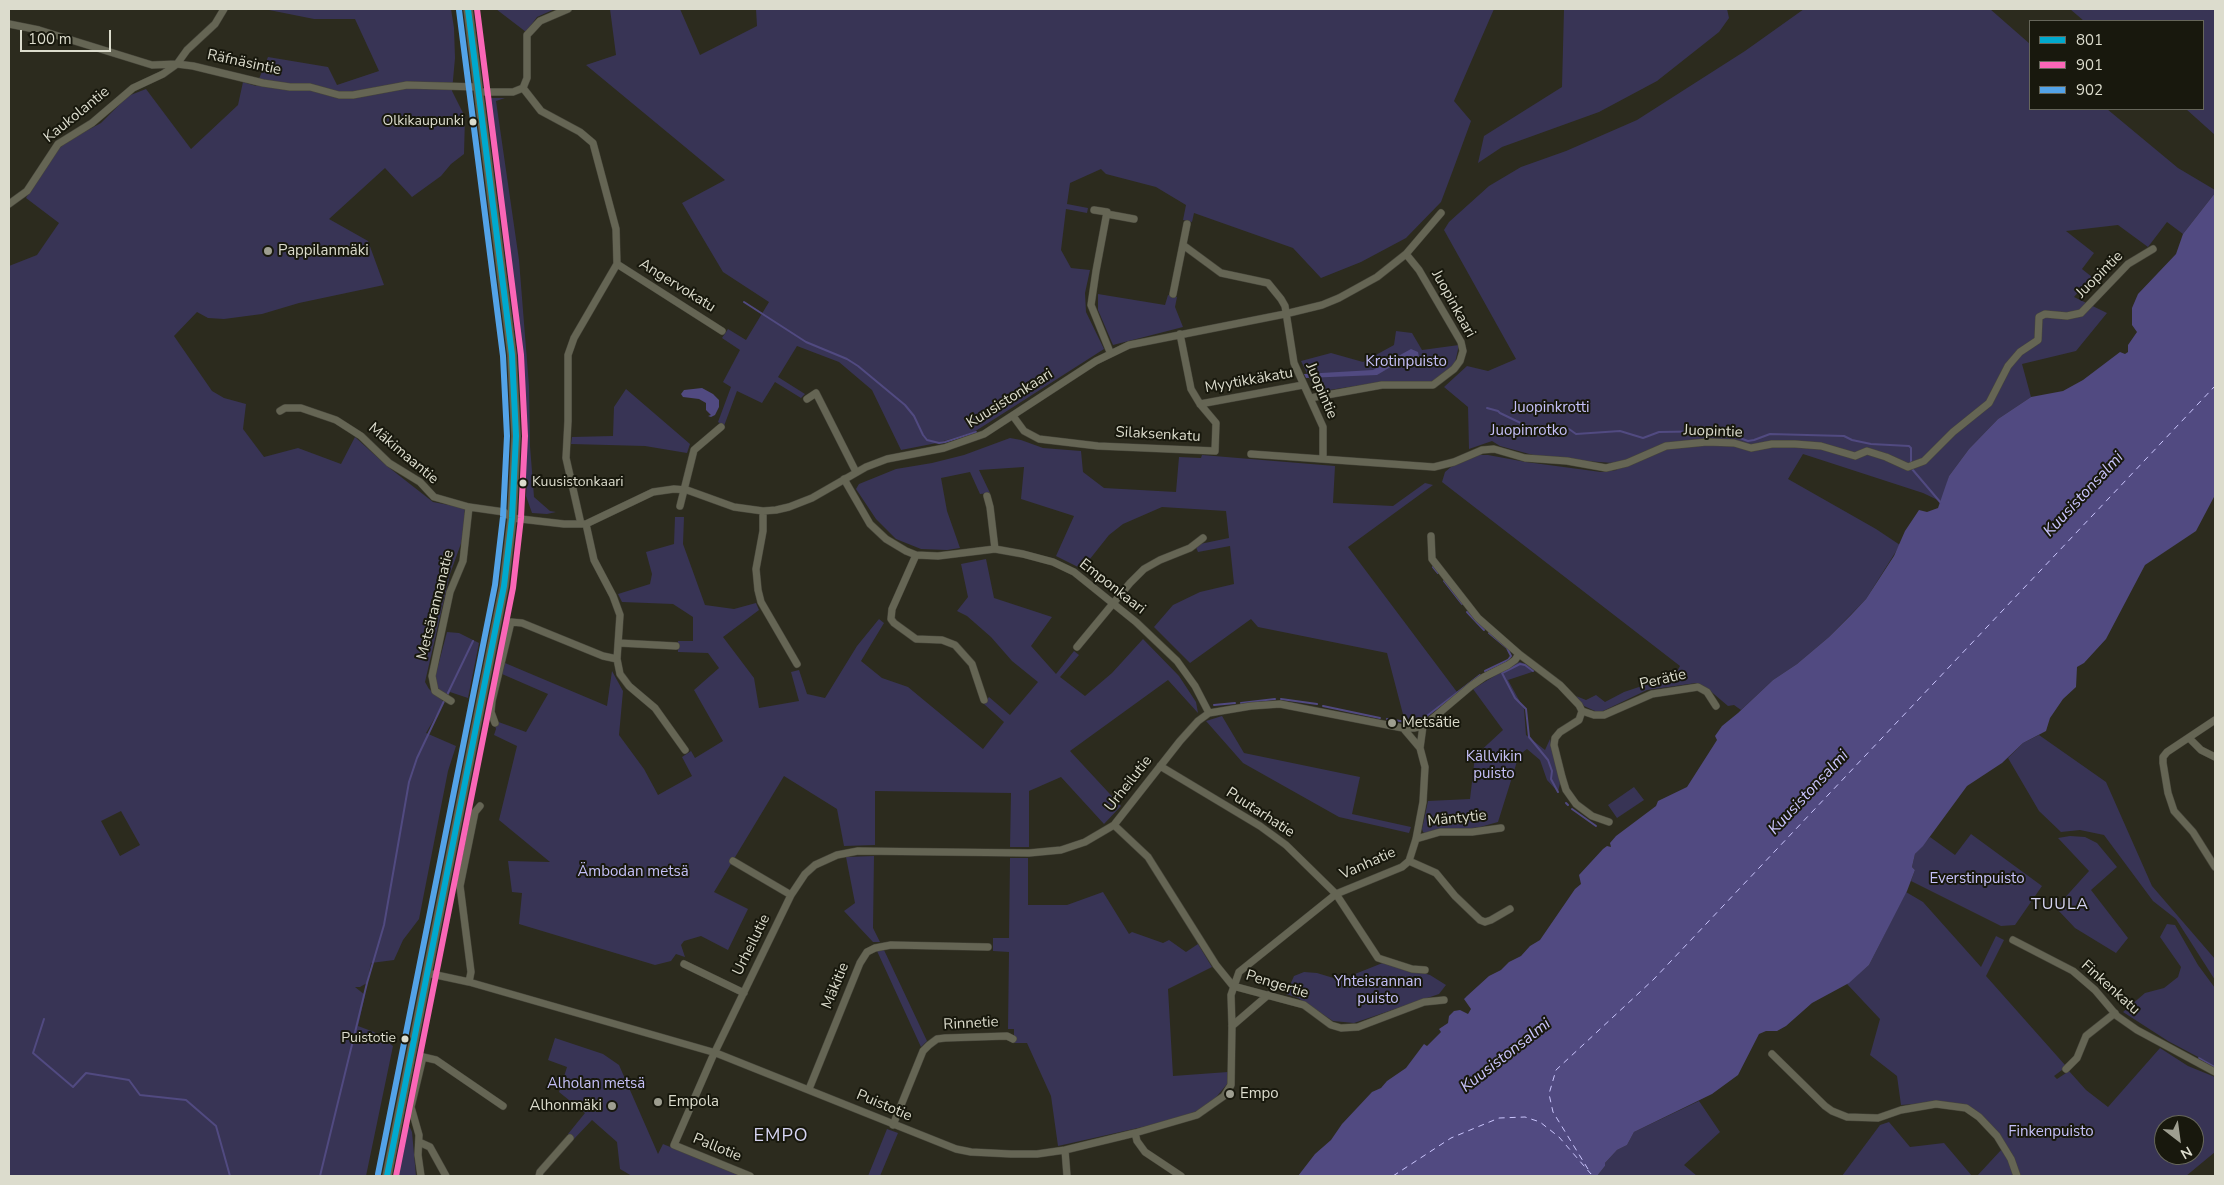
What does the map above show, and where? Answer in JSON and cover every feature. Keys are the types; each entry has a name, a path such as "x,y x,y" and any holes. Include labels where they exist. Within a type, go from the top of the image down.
{"main road":[{"path":"387,1176 504,586 512,518 516,436 512,355 468,9"}],"street":[{"name":"Kaukolantie","path":"9,204 27,191 58,144 92,123 133,88 163,74 177,64 187,50 214,24 224,9"},
{"path":"568,9 540,21 527,36 527,78 523,88 541,111 580,132 593,143 616,229 616,264 574,338 568,355 566,458 594,560 613,596 620,614 617,660 620,674 624,680 655,708 685,750"},
{"name":"Räfnäsintie","path":"9,24 39,30 152,65 177,64 263,83 310,86 339,95 353,95 407,85 513,92 523,88"},
{"path":"1094,210 1134,219"},
{"name":"Kuusistonkaari","path":"512,518 564,524 584,524 653,492 683,490 724,505 763,511 789,508 812,498 856,472 902,455 944,448 973,439 1013,416 1110,352 1136,343 1285,314 1322,305 1339,298 1377,277 1406,254 1441,213"},
{"path":"1107,214 1091,305 1110,352"},
{"path":"1173,294 1187,224"},
{"name":"Juopintie","path":"1183,245 1221,273 1268,283 1281,299 1292,356 1303,386 1323,427 1323,458 1434,467 1454,462 1482,450 1494,449 1525,458 1568,461 1606,468 1627,463 1666,446 1707,442 1734,443 1751,448 1772,444 1820,446 1854,456 1867,451 1886,457 1908,468 1924,461 1953,432 1989,402 2008,366 2020,352 2038,340 2039,317 2044,314 2067,316 2082,313 2128,264 2153,249"},
{"name":"Juopinkaari","path":"1310,398 1382,384 1434,385 1454,369 1460,361 1463,351 1462,342 1418,270 1406,254"},
{"name":"Angervokatu","path":"616,264 722,331"},
{"name":"Silaksenkatu","path":"1013,416 1024,431 1038,439 1098,446 1215,451 1216,423 1200,404 1189,380 1180,334"},
{"name":"Myytikkäkatu","path":"1200,404 1303,386"},
{"path":"808,399 816,393 856,472"},
{"name":"Mäkimaantie","path":"280,411 286,408 301,408 344,424 389,463 420,482 434,497 469,507 504,512 512,518"},
{"path":"680,506 694,450 720,426"},
{"path":"1251,454 1323,458"},
{"name":"Emponkaari","path":"844,479 864,514 878,531 896,546 916,555 950,556 995,549 1053,562 1074,572 1148,633 1183,668 1209,713"},
{"path":"987,496 995,549"},
{"name":"Metsärannanatie","path":"450,701 435,691 432,676 450,592 463,561 469,507"},
{"path":"763,511 763,531 756,569 758,590 761,602 797,664"},
{"path":"1431,536 1432,559 1478,618 1519,654 1560,685 1582,710 1579,720 1560,732 1555,738 1554,745 1566,790 1576,804 1592,816 1609,822"},
{"path":"1078,647 1130,583 1144,569 1160,560 1190,548 1203,538"},
{"path":"916,555 892,609 891,619 894,624 916,639 942,640 955,645 972,664 984,700"},
{"path":"495,723 491,712 492,701 511,622 522,623 617,660"},
{"path":"619,644 676,646"},
{"path":"1209,713 1251,706 1280,704 1403,728 1423,726 1471,686 1508,665 1519,654"},
{"name":"Perätie","path":"1582,710 1594,715 1604,715 1652,694 1698,687 1707,692 1716,706"},
{"name":"Urheilutie","path":"674,1145 791,895 805,874 815,865 825,859 846,852 1048,853 1085,842 1114,825 1190,729 1209,713"},
{"path":"2215,720 2163,757 2166,783 2174,811 2193,832 2215,864"},
{"path":"1420,748 1423,726"},
{"name":"Vanhatie","path":"1233,986 1239,972 1245,966 1336,894 1402,867 1409,861 1416,839 1426,778 1420,748 1403,728"},
{"path":"2189,738 2202,750 2215,757"},
{"name":"Puutarhatie","path":"1160,766 1286,845 1336,894 1378,958 1412,969 1425,970"},
{"path":"469,982 471,972 460,886 475,812 480,806"},
{"name":"Pengertie","path":"1114,825 1148,857 1216,965 1233,986 1304,1004 1331,1024 1349,1028 1369,1023 1424,1002 1444,1000"},
{"name":"Mäntytie","path":"1416,839 1440,832 1472,832 1501,828"},
{"path":"733,861 791,895"},
{"path":"1409,861 1436,873 1455,896 1480,920 1486,922 1510,909"},
{"name":"Finkenkatu","path":"2013,940 2073,971 2095,990 2115,1013 2149,1038 2215,1072"},
{"name":"Mäkitie","path":"809,1089 860,963 867,952 875,948 891,945 988,947"},
{"path":"684,964 744,993"},
{"name":"Puistotie","path":"427,973 469,982 716,1053 809,1089 934,1142 971,1152 1028,1154 1065,1150 1135,1133 1197,1115 1224,1096 1231,1084 1231,995 1233,986"},
{"path":"1232,1026 1268,995"},
{"path":"2066,1070 2079,1054 2086,1036 2115,1013"},
{"name":"Rinnetie","path":"893,1125 923,1051 928,1045 938,1039 945,1038 1007,1036 1013,1039"},
{"path":"1772,1054 1825,1106 1839,1115 1869,1120 1908,1108 1936,1104 1966,1108 1979,1117 1997,1136 2011,1159 2017,1176"},
{"path":"421,1176 419,1135 411,1107 423,1058 436,1060 503,1106"},
{"path":"1135,1133 1137,1141 1145,1152 1181,1176"},
{"path":"539,1176 540,1172 570,1138"},
{"path":"419,1142 430,1147 446,1176"},
{"name":"Pallotie","path":"674,1145 750,1176"},
{"path":"1065,1150 1067,1176"}],"green space":[{"path":"264,9 451,9 455,58 452,91 465,117 464,154 451,164 441,176 412,197 385,168 329,219 368,241 384,285 299,303 262,314 224,319 208,318 197,312 174,336 212,391 224,398 246,404 243,429 264,457 298,448 341,464 355,437 387,466 433,502 465,508 463,538 450,574 425,682 429,689 444,702 426,733 456,746 448,771 419,919 403,940 394,960 371,963 367,983 360,987 355,987 365,995 358,1026 374,1032 393,1046 366,1176 9,1176 9,266 37,255 59,223 26,198 44,166 56,151 69,140 101,123 128,96 146,89 191,149 238,105 243,82 256,86 268,57 328,67 337,85 379,71 355,19 314,19","holes":["121,811 140,845 120,856 101,821"]},
{"path":"496,9 555,9 537,17 526,32"},
{"path":"610,9 680,9 700,55 757,26 756,9 1494,9 1454,101 1471,121 1441,202 1406,238 1361,262 1321,278 1293,248 1194,213 1192,222 1183,220 1186,205 1156,187 1106,174 1101,169 1070,183 1067,204 1088,208 1087,213 1066,209 1061,250 1071,268 1090,270 1085,293 1086,312 1104,349 974,432 937,443 901,450 872,390 839,362 797,346 778,377 805,394 801,398 775,382 762,403 737,391 724,426 718,422 731,387 723,382 740,350 722,338 728,329 746,340 769,302 723,272 682,203 725,180 586,65 616,55"},
{"path":"1564,9 1727,9 1729,18 1719,32 1657,81 1599,112 1502,147 1478,163 1484,136 1562,87"},
{"path":"1804,9 1990,9 2029,43 2029,110 2108,110 2178,168 2215,190 2215,193 2183,234 2167,222 2148,247 2118,225 2066,231 2094,253 2082,269 2092,277 2074,297 2107,313 2076,351 2022,364 2031,397 1998,419 1969,449 1949,476 1942,502 1923,493 1803,454 1788,479 1876,529 1900,545 1866,599 1829,637 1797,664 1773,680 1741,710 1734,705 1728,706 1708,689 1696,683 1647,690 1603,711 1595,711 1584,706 1576,696 1586,700 1596,695 1605,702 1624,692 1675,675 1680,666 1442,482 1445,472 1451,467 1478,455 1601,472 1617,470 1613,463 1544,458 1500,446 1492,441 1469,449 1468,407 1444,387 1467,366 1488,371 1516,359 1444,230 1449,222 1489,186 1521,167 1566,151 1637,120 1745,51"},
{"path":"2070,9 2215,9 2215,135 2187,110 2204,110 2204,20 2083,20"},
{"path":"490,98 505,98 496,101 519,260 529,386 530,446 534,497 550,511 556,512 547,514 532,513 526,496 527,482 523,476 522,412 517,348 489,125 488,101"},
{"path":"1098,294 1165,305 1168,295 1177,297 1175,307 1183,327 1113,345 1098,310"},
{"name":"Krotinpuisto","path":"1396,331 1412,333 1422,350 1459,345 1452,368 1431,383 1382,382 1316,392 1301,361 1331,353 1363,362 1394,345"},
{"path":"626,389 690,444 687,453 645,446 571,444 572,437 613,436 614,407"},
{"path":"1010,438 1043,448 1081,451 1083,472 1104,488 1176,492 1179,457 1201,458 1202,455 1335,466 1333,503 1393,506 1425,483 1433,485 1348,547 1457,692 1428,715 1412,722 1405,722 1387,653 1258,627 1251,619 1190,663 1154,627 1173,605 1200,592 1234,584 1230,546 1198,552 1195,545 1229,538 1226,511 1162,507 1123,524 1109,535 1082,569 1056,556 1074,516 1021,499 1024,467 979,470 990,493 980,494 970,472 941,478 947,511 960,548 947,550 921,549 896,539 876,519 856,489 859,484 896,469 964,455"},
{"name":"Ämbodan metsä","path":"675,517 684,517 683,544 705,605 734,609 756,603 759,610 723,637 754,678 759,708 799,701 791,672 799,670 807,694 825,698 857,646 879,619 884,623 861,661 882,678 908,687 983,749 1004,722 984,704 989,697 1010,715 1038,682 1012,661 991,637 967,616 957,611 968,597 961,564 986,559 994,598 1052,617 1031,646 1056,674 1074,651 1079,655 1060,677 1085,696 1112,673 1143,639 1179,676 1196,702 1198,713 1168,680 1070,751 1121,806 1104,824 1061,777 1029,791 1029,847 1010,847 1011,793 875,791 875,845 844,846 837,809 784,776 714,892 748,909 728,950 701,936 684,941 681,945 685,957 676,954 671,961 655,965 519,924 522,893 512,892 508,861 550,862 499,820 517,746 494,735 496,729 493,720 526,732 548,694 502,674 505,663 607,706 612,671 623,691 619,735 644,769 658,795 692,776 682,757 691,751 695,758 723,741 694,690 719,668 708,653 678,652 678,641 693,641 693,617 673,604 622,602 618,594 650,584 652,574 646,552 674,544"},
{"path":"447,632 459,633 479,643 468,698 450,692 448,696 440,691 436,685 435,677"},
{"name":"Källvikin puisto","path":"1520,662 1528,665 1535,671 1508,680 1524,709 1526,735 1545,750 1550,739 1560,783 1558,792 1547,780 1540,760 1527,749 1519,755 1498,822 1480,827 1426,834 1422,829 1428,801 1470,799 1475,756 1503,730 1473,689"},
{"path":"1222,716 1244,753 1360,777 1352,814 1411,827 1409,833 1339,817 1243,763 1206,721"},
{"path":"2039,735 2106,782 2152,886 2215,959 2215,980 2176,919 2153,901 2104,835 2080,830 2061,832 2039,811 2008,758 2023,743"},
{"path":"1634,787 1644,800 1617,818 1608,805"},
{"name":"Everstinpuisto","path":"1971,834 2042,886 2015,925 2001,926 1911,881 1915,870 1912,867 1915,854 1930,837 1955,855"},
{"path":"2070,836 2085,837 2097,843 2117,867 2091,890 2128,938 2116,953 2075,928 2058,910 2061,902 2089,871 2058,838"},
{"path":"874,856 873,928 880,942 873,942 844,911 855,903 846,857"},
{"path":"1010,858 1028,858 1028,905 1067,905 1103,892 1129,934 1132,932 1163,943 1169,940 1186,952 1198,944 1212,967 1168,989 1173,1076 1228,1072 1227,1084 1213,1101 1200,1110 1169,1121 1058,1146 1051,1096 1027,1043 1014,1043 1014,1029 1008,1029 1009,952 993,951 993,938 1009,938"},
{"name":"Finkenpuisto","path":"1906,892 1923,902 1981,967 1996,936 2004,940 1986,976 2065,1065 2054,1076 2057,1079 2069,1071 2086,1090 2108,1107 2160,1048 2188,1066 2215,1077 2215,1152 2204,1161 2204,1115 2154,1115 2154,1165 2199,1165 2186,1176 2021,1176 2011,1152 1999,1136 1960,1104 1941,1102 1901,1105 1897,1076 1870,1055 1880,1019 1847,984 1869,965"},
{"path":"2167,924 2175,925 2198,965 2215,988 2215,1066 2168,1041 2123,1012 2145,993 2164,988 2178,977 2181,967 2160,937"},
{"path":"884,950 927,1041 921,1047 877,951"},
{"name":"Yhteisrannan puisto","path":"1385,962 1430,975 1446,985 1439,994 1354,1023 1333,1021 1298,998 1286,994 1294,976 1304,972 1317,973 1340,980"},
{"name":"Alholan metsä","path":"555,1038 603,1054 619,1065 658,1154 663,1144 741,1176 632,1176 620,1169 617,1142 592,1120 574,1139 568,1134 585,1113 559,1092 567,1067 548,1060"},
{"path":"1699,1101 1720,1132 1684,1165 1697,1176 1597,1176 1605,1166 1605,1163 1617,1150 1627,1145 1634,1132"},
{"path":"407,1121 412,1132 416,1176 397,1176"},
{"path":"1889,1122 1910,1147 1944,1143 1972,1176 1842,1176 1880,1125"},
{"path":"887,1129 898,1133 880,1176 868,1176"},
{"path":"2002,1149 2011,1166 2013,1176 1977,1176"}],"water":[{"name":"Kuusistonsalmi","path":"2215,193 2215,495 2196,531 2145,565 2106,639 2084,663 2077,667 2076,687 2063,699 2050,718 2046,731 2023,743 2002,763 1967,786 1915,854 1912,867 1915,870 1907,891 1869,965 1849,983 1812,1003 1786,1026 1777,1031 1766,1031 1759,1034 1738,1075 1712,1094 1634,1132 1627,1145 1617,1150 1605,1163 1605,1166 1597,1176 1298,1176 1315,1154 1331,1140 1342,1124 1372,1092 1381,1088 1387,1081 1406,1068 1424,1044 1427,1046 1441,1032 1439,1029 1448,1023 1449,1016 1454,1011 1460,1010 1468,1014 1471,1009 1464,999 1467,996 1489,976 1521,956 1530,946 1540,940 1575,889 1581,884 1579,875 1603,849 1607,846 1611,847 1610,843 1616,836 1656,806 1658,801 1687,787 1717,740 1715,736 1722,726 1773,680 1797,664 1829,637 1866,599 1894,556 1905,531 1919,510 1927,512 1938,508 1949,476 1969,449 1998,419 2031,397 2063,391 2083,380 2120,352 2125,354 2128,352 2128,345 2137,332 2132,325 2132,308 2138,294 2176,254 2183,234"},
{"path":"1411,349 1418,352 1419,357 1404,359 1377,375 1306,378 1304,374 1373,370"},
{"path":"702,388 719,400 719,407 715,415 711,417 708,416 711,415 706,410 706,403 699,399 683,397 681,394 684,390"}],"waterway":[{"path":"744,302 806,342 847,359 858,366 905,405 914,416 927,440 939,443 976,432"},
{"path":"1487,408 1498,411 1531,428 1534,432 1542,432 1548,428 1560,432 1569,429 1576,434 1620,431 1643,438 1659,432 1721,431 1748,441 1770,434 1844,436 1852,440 1871,444 1909,446 1911,448 1911,462"},
{"path":"1912,469 1941,503"},
{"path":"1433,567 1438,573"},
{"path":"1444,581 1462,604"},
{"path":"1467,612 1484,630"},
{"path":"1485,671 1508,660 1511,656 1507,648 1489,633"},
{"path":"447,695 473,641"},
{"path":"1533,671 1520,664 1502,673 1515,698 1526,709 1529,737 1548,760 1552,771 1551,779 1558,792"},
{"path":"1387,719 1413,723 1423,719 1480,675"},
{"path":"320,1176 367,983 384,925 409,782 417,758 445,699"},
{"path":"1241,703 1275,699"},
{"path":"1281,699 1317,704"},
{"path":"1214,705 1235,703"},
{"path":"1323,706 1380,718"},
{"path":"1572,809 1596,826"},
{"path":"44,1019 33,1053 73,1087 86,1073 129,1080 140,1095 186,1100 216,1126 230,1176"},
{"path":"2199,1058 2215,1067"}],"ferry route":[{"path":"1393,1176 1451,1138 1499,1118 1525,1117 1540,1122 1559,1137 1591,1174 1553,1112 1549,1094 1556,1070 1654,979 2215,386"}],"transit line":[{"name":"801","path":"387,1176 504,586 512,518 516,436 512,355 468,9"},
{"name":"901","path":"396,1176 513,588 521,518 525,436 521,355 477,9"},
{"name":"902","path":"378,1174 495,585 503,517 507,436 503,356 459,10"}],"place":[{"name":"Olkikaupunki","path":"473,122"},
{"name":"Pappilanmäki","path":"268,251"},
{"name":"Kuusistonkaari","path":"523,483"},
{"name":"Metsätie","path":"1392,723"},
{"name":"Puistotie","path":"405,1039"},
{"name":"Empo","path":"1230,1094"},
{"name":"Empola","path":"658,1102"},
{"name":"Alhonmäki","path":"612,1106"}],"district":[{"name":"TUULA","path":"2060,905"},
{"name":"EMPO","path":"781,1137"}],"park label":[{"name":"Juopinkrotti","path":"1551,408"},
{"name":"Juopinrotko","path":"1529,431"}]}
